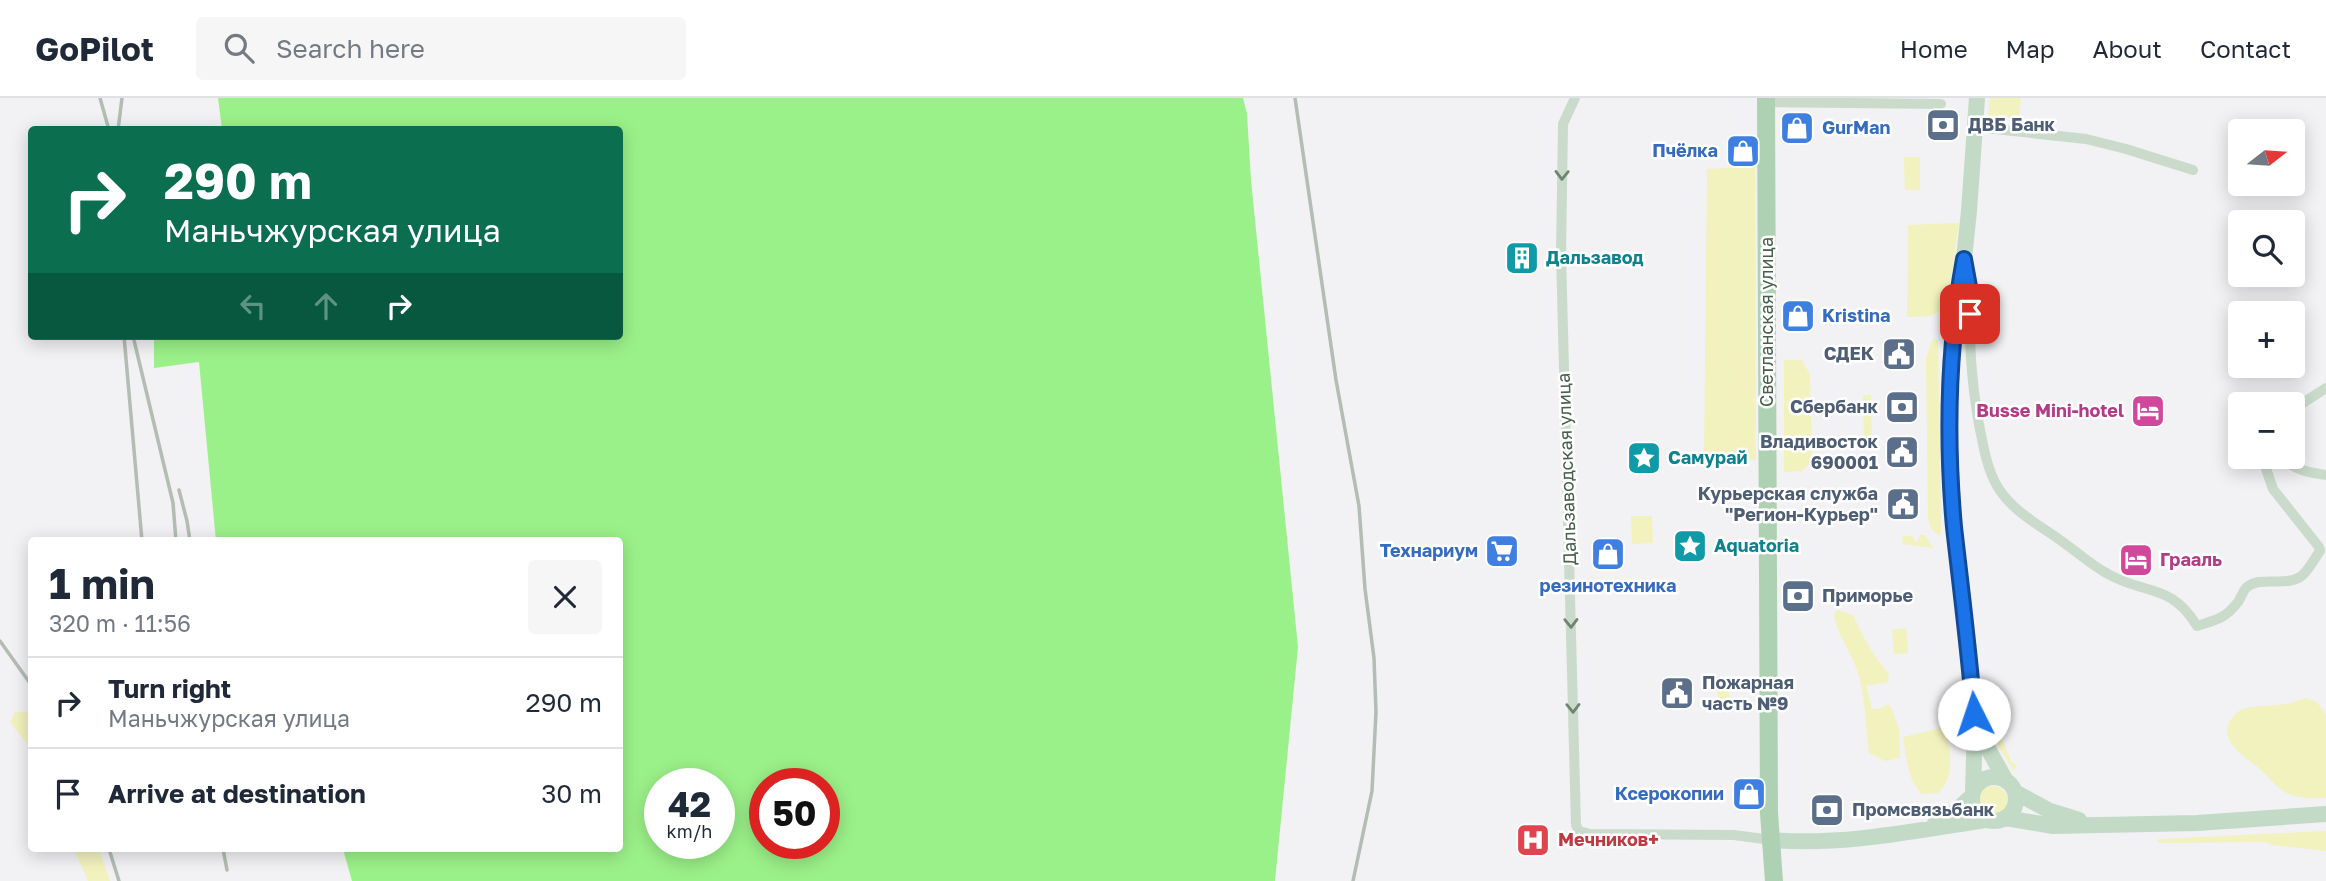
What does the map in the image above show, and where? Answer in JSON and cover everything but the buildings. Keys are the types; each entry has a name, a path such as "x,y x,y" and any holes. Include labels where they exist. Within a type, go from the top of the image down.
{"main road":[{"path":"1977,98 1964,259 1954,313 1950,455 1954,526 1975,724 1972,794 1974,811 1986,820"},
{"name":"Светланская улица","path":"1766,100 1771,840 1774,881"},
{"path":"1771,840 1803,842 1926,830 2006,818 2013,811 2016,802 2011,786 1975,724"},
{"path":"1926,830 1948,818 1972,794 1978,783 1997,777 2050,811 2092,824"},
{"path":"2006,818 2049,825 2197,823 2326,814"}],"street":[{"path":"1766,100 1941,104"},
{"name":"Дальзаводская улица","path":"1573,103 1563,124 1561,254 1575,818 1579,831 1590,834 1734,835 1771,840"},
{"path":"1976,127 2086,139 2193,170"},
{"path":"1964,259 1970,292 1975,404 1987,466 1999,489 2027,517 2104,572 2119,580 2166,594 2188,612 2197,626 2226,616 2246,588 2254,584 2299,578 2320,551 2319,547 2273,489 2266,469"},
{"path":"2305,402 2326,388"},
{"path":"2296,469 2305,473 2326,475"}],"shaded area":[{"path":"218,98 1243,98 1247,114 1251,180 1298,647 1275,881 352,881 344,852 623,852 623,537 216,537 199,362 154,368 154,340 623,340 623,126 222,126"},
{"path":"1990,98 2021,98 2019,118 1988,116"},
{"path":"1904,157 1920,157 1920,190 1905,190"},
{"path":"1755,167 1756,460 1704,459 1707,169"},
{"path":"1959,223 1948,301 1936,314 1907,317 1908,225"},
{"path":"1936,339 1939,536 1931,528 1928,518 1926,358 1932,340"},
{"path":"1784,360 1802,360 1810,375 1812,461 1802,471 1784,472"},
{"path":"1863,395 1871,395 1872,445 1864,445"},
{"path":"1631,516 1652,516 1653,543 1632,544"},
{"path":"1920,535 1925,535 1933,548 1903,544 1902,536 1913,536 1914,541 1918,541"},
{"path":"1837,610 1853,615 1873,653 1889,674 1888,682 1866,686 1872,709 1883,708 1887,704 1891,707 1899,728 1900,758 1885,761 1869,753 1860,680 1838,628 1834,614"},
{"path":"1906,628 1908,653 1894,654 1892,630"},
{"path":"1718,681 1729,681 1729,709 1718,709"},
{"path":"2306,698 2317,702 2326,715 2326,798 2294,796 2285,792 2239,752 2228,738 2230,721 2242,709 2288,704"},
{"path":"15,712 28,712 28,745 10,722"},
{"path":"1945,727 1950,762 1948,778 1939,793 1922,794 1910,775 1903,737"},
{"path":"2002,739 2012,763 2017,765 2014,771 1996,743"},
{"path":"1993,786 2003,791 2008,801 2003,811 1993,816 1983,811 1978,801 1983,791"},
{"path":"2326,831 2326,851 2265,842 2157,841 2159,839"},
{"path":"75,852 100,852 110,881 88,881"}],"railway":[{"path":"100,98 108,126"},
{"path":"118,126 122,98"},
{"path":"1295,98 1336,380 1359,506 1365,589 1374,658 1376,712 1372,791 1353,881"},
{"path":"124,340 142,537"},
{"path":"134,340 173,503 176,537"},
{"path":"179,490 189,537"},
{"path":"0,641 28,680"},
{"path":"110,852 119,881"},
{"path":"224,852 227,870"}],"place":[{"name":"ДВБ Банк","path":"1943,125"},
{"name":"GurMan","path":"1797,128"},
{"name":"Пчёлка","path":"1743,151"},
{"name":"Дальзавод","path":"1522,258"},
{"name":"Kristina","path":"1798,316"},
{"name":"СДЕК","path":"1899,354"},
{"name":"Сбербанк","path":"1902,407"},
{"name":"Busse Mini-hotel","path":"2148,411"},
{"name":"Владивосток 690001","path":"1902,452"},
{"name":"Самурай","path":"1644,458"},
{"name":"Курьерская служба \"Регион-Курьер\"","path":"1903,504"},
{"name":"Aquatoria","path":"1690,546"},
{"name":"Технариум","path":"1502,551"},
{"name":"резинотехника","path":"1608,554"},
{"name":"Грааль","path":"2136,560"},
{"name":"Приморье","path":"1798,596"},
{"name":"Пожарная часть №9","path":"1677,693"},
{"name":"Ксерокопии","path":"1749,794"},
{"name":"Промсвязьбанк","path":"1827,810"},
{"name":"Мечников+","path":"1533,840"}],"route":[{"path":"1970,314 1970,292 1964,259 1954,313 1950,455 1954,526 1974,714"}]}
